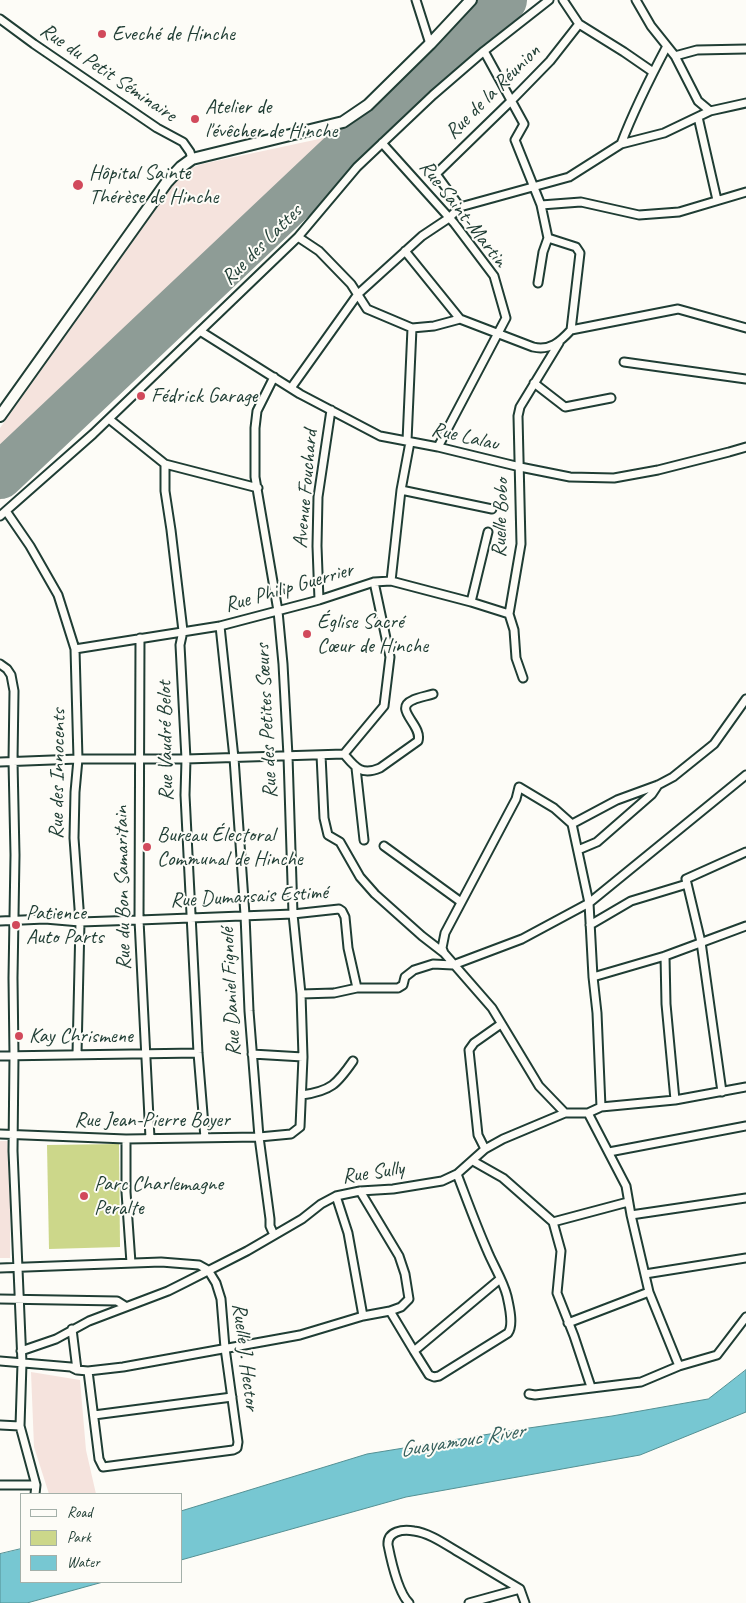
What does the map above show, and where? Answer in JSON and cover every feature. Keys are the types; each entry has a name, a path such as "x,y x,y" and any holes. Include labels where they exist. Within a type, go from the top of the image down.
{"main road":[{"path":"0,416 167,182 181,167 192,159 343,122 368,105 430,44 471,0"}],"street":[{"path":"416,0 430,44"},
{"name":"Rue des Lattes","path":"3,513 109,419 298,237 357,167 382,143 484,51 549,0"},
{"path":"562,0 579,24 653,72"},
{"path":"636,0 651,26 675,56 698,101 710,111"},
{"name":"Rue du Petit Séminaire","path":"0,19 157,128 182,142 190,152 192,159"},
{"name":"Rue de la Réunion","path":"460,207 436,174 550,61 579,24"},
{"path":"621,144 630,119 667,46"},
{"path":"675,56 697,50 746,49"},
{"path":"484,51 524,124 515,140 541,205 548,238 543,252 538,283"},
{"path":"290,388 358,294 422,236 449,218 460,207 569,177 621,144 664,133 710,111 746,104"},
{"path":"698,117 717,200"},
{"name":"Rue Saint-Martin","path":"382,143 449,218 494,276 506,318 438,447"},
{"path":"541,205 581,202 639,215 679,212 746,192"},
{"path":"298,237 319,251 352,284 367,309 412,328 434,326 460,319"},
{"path":"548,238 576,247 580,253 571,330 678,309 746,328"},
{"path":"405,251 460,319 533,347 543,349 559,343"},
{"path":"391,581 401,490 409,442 412,328"},
{"name":"Ruelle Bobo","path":"509,614 521,544 518,416 520,407 559,343 571,330"},
{"name":"Rue Lalau","path":"200,331 290,388 380,436 438,447 520,468 570,477 614,478 658,470 746,447"},
{"path":"624,362 746,379"},
{"name":"Rue des Petites Sœurs","path":"274,378 257,411 255,458 278,611 288,756 293,914 301,994 303,1057 300,1127"},
{"path":"534,384 565,407 610,398"},
{"name":"Avenue Fouchard","path":"319,600 318,497 331,410"},
{"path":"109,419 164,464 258,488"},
{"name":"Rue Vaudré Belot","path":"164,464 165,491 183,632 180,645 186,759 185,795 190,918 204,1138"},
{"path":"401,490 492,508"},
{"name":"Rue des Innocents","path":"3,513 34,553 58,595 75,648 78,759 74,838 80,922 77,1054"},
{"path":"472,602 488,532"},
{"name":"Rue Philip Guerrier","path":"75,648 220,626 319,600 374,582 391,581 472,602 509,614"},
{"path":"344,754 384,706 390,657 374,582"},
{"path":"509,614 514,630 516,658 523,678"},
{"name":"Rue Daniel Fignolé","path":"220,626 234,758 248,1011 259,1138 270,1226 274,1235"},
{"name":"Rue du Bon Samaritain","path":"140,638 139,920 150,1138"},
{"path":"0,664 11,675 14,692 13,1134 22,1363 20,1426 36,1484 35,1493"},
{"path":"0,762 344,754 356,768 364,772 373,771 418,741 420,737 418,730 406,714 405,708 413,700 433,694"},
{"path":"572,824 616,800 658,785 673,776 714,744 746,699"},
{"path":"321,754 324,818 328,834 340,842 360,877 375,894 444,953 492,1008 539,1086 565,1113"},
{"path":"356,768 364,840"},
{"path":"301,994 334,993 357,988 401,987 404,985 405,977 414,970 433,964 453,965 522,939 589,903 746,775"},
{"path":"578,850 597,842 652,794 658,785"},
{"path":"444,953 442,948 445,933 516,799 519,787 554,808 572,824 589,903 597,1013 601,1107"},
{"path":"384,846 461,902"},
{"path":"722,1092 701,942 686,879 746,852"},
{"path":"590,925 631,901 687,884"},
{"name":"Rue Dumarsais Estimé","path":"0,920 46,919 80,922 293,914 339,909 345,917 348,948 357,988"},
{"path":"593,977 665,956 746,926"},
{"path":"665,956 666,1004 675,1100"},
{"path":"485,1149 478,1134 469,1050 474,1044 502,1024"},
{"path":"0,1056 198,1053"},
{"path":"252,1054 303,1057"},
{"path":"302,1095 324,1091 336,1084 353,1061"},
{"name":"Rue Sully","path":"21,1351 56,1339 72,1329 125,1306 168,1291 247,1251 302,1219 321,1204 336,1196 360,1191 393,1189 442,1181 457,1174 485,1149 503,1139 565,1113 588,1112 601,1107 675,1100 746,1087"},
{"path":"588,1112 626,1186 649,1292 678,1366"},
{"path":"609,1152 746,1126"},
{"name":"Rue Jean-Pierre Boyer","path":"0,1134 126,1139 259,1138 291,1134 300,1127"},
{"path":"126,1139 126,1192 131,1263"},
{"path":"473,1161 503,1178 553,1222 561,1251 556,1293 591,1387"},
{"path":"390,1311 429,1375 434,1377 439,1376 508,1333 511,1326 507,1295 476,1226 457,1174"},
{"path":"0,1361 71,1367 77,1370 88,1371 123,1367 300,1335 400,1307 409,1299 405,1274 399,1256 360,1191"},
{"path":"336,1196 348,1233 363,1316"},
{"path":"631,1215 746,1198"},
{"path":"553,1222 628,1202"},
{"path":"645,1274 746,1258"},
{"path":"0,1268 184,1262 199,1265 208,1270"},
{"name":"Ruelle J. Hector","path":"94,1415 100,1464 103,1467 237,1448 238,1442 225,1348 221,1299 216,1283 208,1270"},
{"path":"414,1351 500,1280"},
{"path":"568,1324 649,1292"},
{"path":"0,1298 19,1300 117,1301 125,1306"},
{"path":"529,1394 535,1395 641,1382 678,1366 717,1355 746,1317"},
{"path":"72,1329 77,1370"},
{"path":"88,1371 94,1415 232,1397"},
{"path":"0,1425 20,1426"},
{"path":"0,1484 36,1484"},
{"path":"409,1603 399,1582 388,1545 390,1535 402,1531 415,1531 438,1540 520,1588 525,1603"},
{"path":"469,1603 520,1588"}],"shaded area":[{"path":"482,0 527,0 0,500 0,428 174,184 191,168 202,164 319,139 347,131 367,116"},
{"path":"0,1141 11,1141 10,1258 0,1258"},
{"path":"31,1372 80,1380 86,1450 96,1493 49,1493 34,1447"}],"green space":[{"name":"Parc Charlemagne Peralte","path":"119,1144 120,1247 49,1249 47,1145"}],"water":[{"name":"Guayamouc River","path":"746,1370 746,1412 640,1455 406,1497 182,1560 182,1511 367,1454 708,1399"},
{"path":"20,1549 20,1583 99,1583 27,1603 0,1603 0,1554"}],"runway":[{"path":"0,476 504,0"}],"place":[{"name":"Eveché de Hinche","path":"102,34"},
{"name":"Atelier de l'évêcher de Hinche","path":"195,119"},
{"name":"Hôpital Sainte Thérèse de Hinche","path":"78,185"},
{"name":"Fédrick Garage","path":"141,396"},
{"name":"Église Sacré Cœur de Hinche","path":"307,634"},
{"name":"Bureau Électoral Communal de Hinche","path":"147,847"},
{"name":"Patience Auto Parts","path":"16,925"},
{"name":"Kay Chrismene","path":"19,1036"},
{"name":"Parc Charlemagne Peralte","path":"84,1196"}]}
